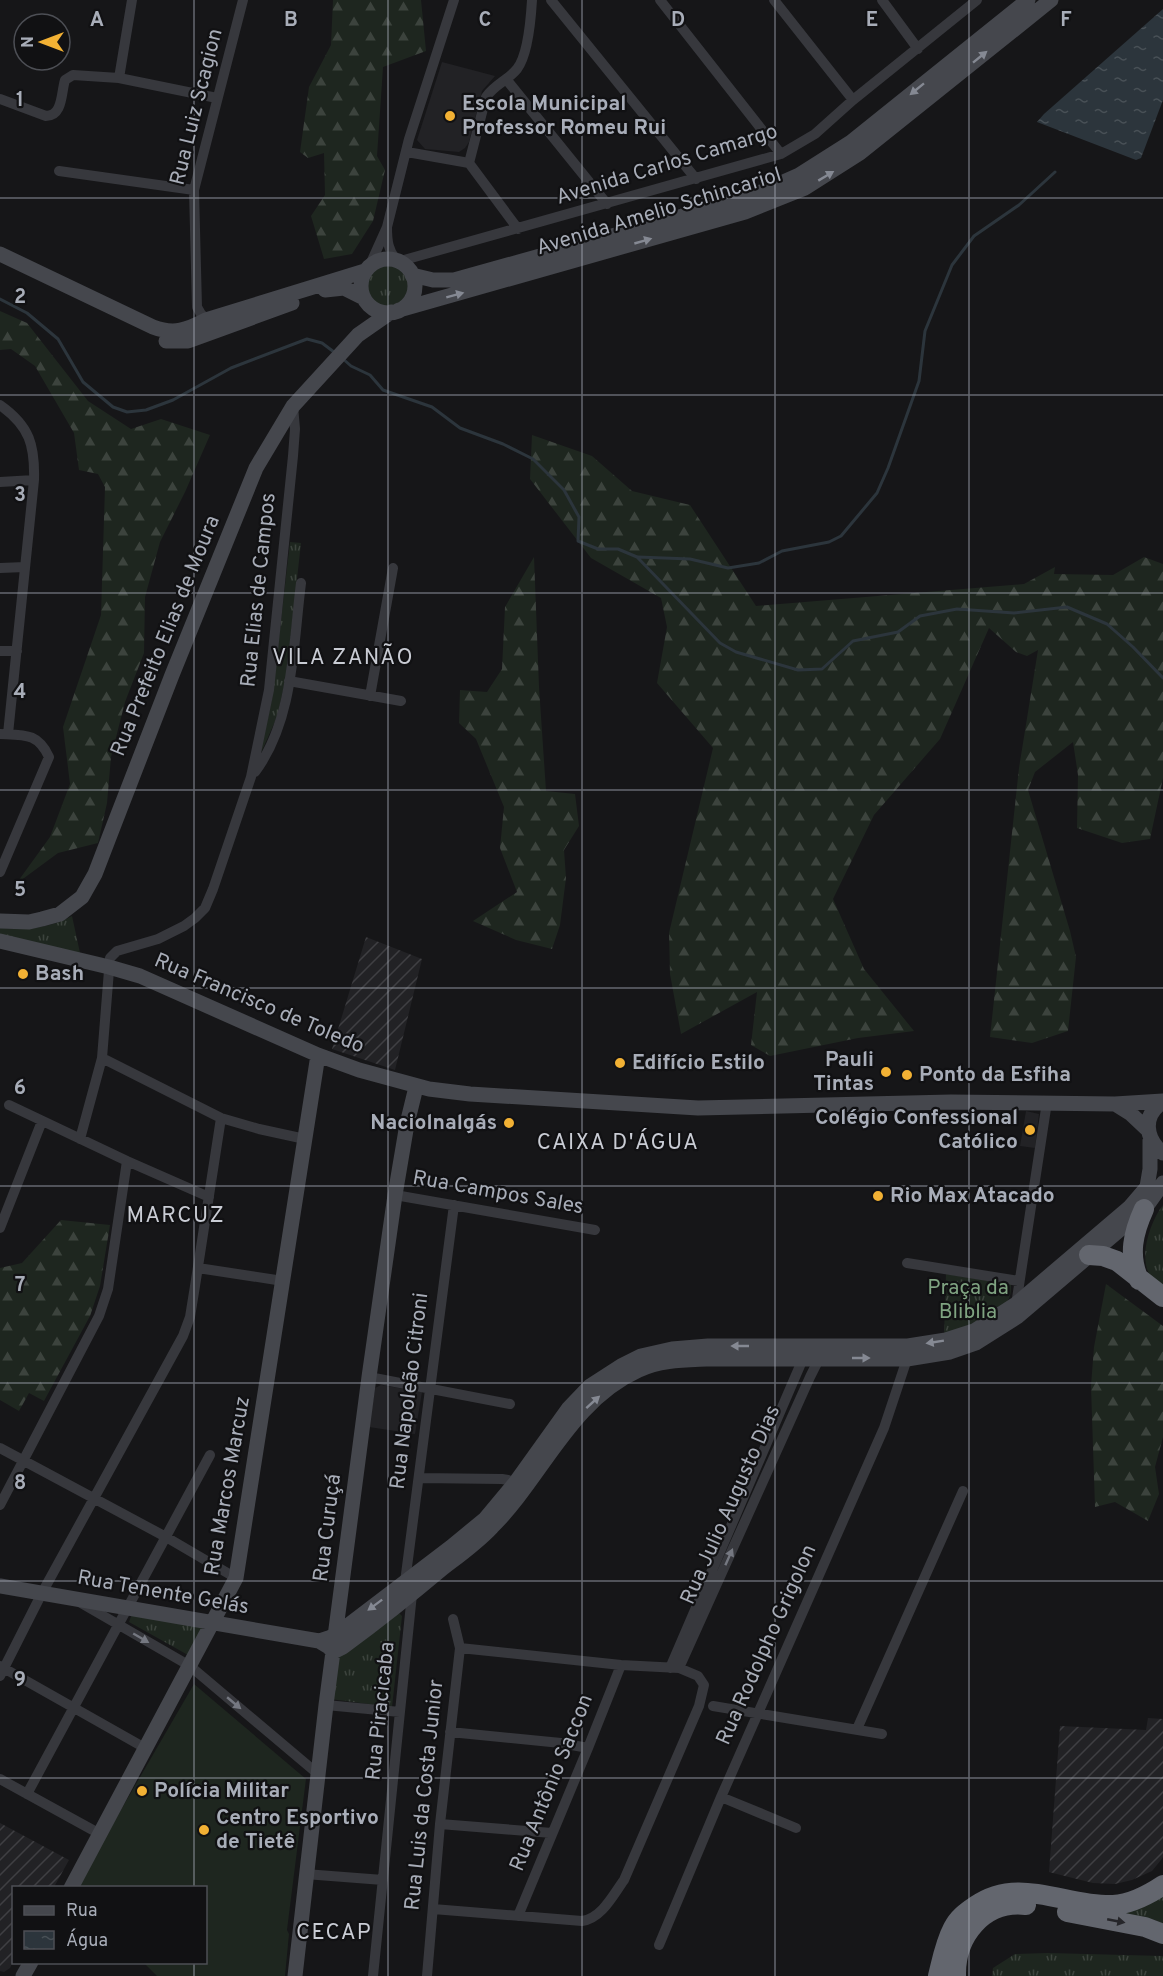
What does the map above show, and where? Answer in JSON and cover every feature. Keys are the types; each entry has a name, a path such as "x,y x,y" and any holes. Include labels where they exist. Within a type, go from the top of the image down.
{"highway":[{"path":"1139,1280 1134,1269 1132,1250 1133,1238 1143,1211"},
{"path":"1089,1255 1109,1257 1161,1294"},
{"path":"938,1976 953,1927 963,1914 994,1895 1015,1891 1113,1905 1133,1902 1151,1894 1163,1885"},
{"path":"956,1976 958,1949 966,1932 989,1913 1004,1905 1038,1906 1145,1927 1163,1934"}],"street":[{"path":"119,78 132,0"},
{"name":"Rua Luiz Scagion","path":"200,308 194,190 243,0"},
{"path":"360,334 365,301 361,284 387,227 407,152 454,0"},
{"path":"468,163 486,97 490,90 506,79 522,60 532,0"},
{"path":"551,0 696,179"},
{"path":"660,0 781,154"},
{"path":"774,0 852,100"},
{"path":"882,0 918,49"},
{"name":"Avenida Carlos Camargo","path":"397,261 428,255 781,154 815,134 852,100 977,0"},
{"name":"Avenida Amelio Schincariol","path":"412,275 433,280 454,280 673,219 780,184 817,165 843,148 1028,0"},
{"name":"Avenida Amelio Schincariol","path":"395,311 745,212 806,188 860,153 1051,0"},
{"path":"0,99 46,116 55,114 58,111 64,84 69,76 119,78 217,98"},
{"path":"506,79 607,204"},
{"path":"407,152 468,163 518,229"},
{"path":"59,171 194,190"},
{"path":"387,227 388,245 397,261"},
{"path":"0,254 161,330 178,332 192,327 200,308"},
{"path":"412,275 428,255"},
{"path":"0,266 159,340 169,342 188,341 223,321 367,269 376,261 385,259 404,264 412,275 414,283 411,299 395,311 378,311 344,288 328,289 223,321 200,308"},
{"path":"200,308 206,309 223,321"},
{"name":"Rua Prefeito Elias de Moura","path":"0,921 29,922 60,914 82,897 99,864 256,468 293,406 360,334 395,311"},
{"path":"0,405 18,420 30,439 35,456 17,651 4,734 36,739 42,743 50,757 0,872"},
{"name":"Rua Elias de Campos","path":"109,966 110,958 117,951 172,933 195,918 205,908 251,777 269,690 293,456 295,429 293,406"},
{"path":"0,482 34,480"},
{"path":"0,568 25,567"},
{"path":"370,696 393,568"},
{"name":"Rua Elias de Campos","path":"251,777 266,756 281,720 289,681 301,583"},
{"path":"0,651 17,651"},
{"path":"289,681 401,701"},
{"name":"Rua Francisco de Toledo","path":"0,941 109,966 140,976 318,1055 416,1087 470,1094 698,1108 1047,1101 1115,1104 1163,1101"},
{"path":"80,1139 102,1058 109,966"},
{"name":"Rua Marcos Marcuz","path":"72,1886 236,1578 318,1055"},
{"path":"102,1058 221,1118 259,1130 305,1139"},
{"name":"Rua Curuçá","path":"295,1976 305,1874 326,1705 337,1644 369,1377 395,1195 416,1087"},
{"path":"1017,1310 1047,1101"},
{"path":"822,1352 907,1359 950,1352 975,1342 1143,1211 1155,1184 1149,1135 1152,1112 1163,1101"},
{"path":"1115,1104 1131,1114 1163,1153"},
{"path":"9,1105 209,1197"},
{"path":"145,1748 1,1670 183,1336 190,1317 221,1118"},
{"path":"0,1228 42,1121"},
{"path":"0,1505 99,1317 108,1289 127,1161"},
{"path":"337,1644 408,1588 485,1534 520,1487 589,1405 612,1385 640,1369 674,1361 908,1346 946,1340 974,1331 1017,1310 1155,1184"},
{"name":"Rua Campos Sales","path":"395,1195 595,1230"},
{"name":"Rua Napoleão Citroni","path":"408,1588 419,1478 454,1205"},
{"path":"907,1263 1020,1281"},
{"path":"198,1268 283,1281"},
{"name":"Rua Julio Augusto Dias","path":"675,1668 805,1352"},
{"name":"Rua Julio Augusto Dias","path":"675,1668 822,1352"},
{"name":"Rua Rodolpho Grigolon","path":"659,1945 721,1797 884,1428 907,1359"},
{"path":"369,1377 510,1404"},
{"path":"0,1448 166,1537 236,1578"},
{"path":"27,1794 210,1455"},
{"path":"419,1478 502,1479 520,1487"},
{"path":"857,1729 963,1491"},
{"name":"Rua Tenente Gelás","path":"0,1586 319,1641 329,1647 337,1644"},
{"name":"Rua Piracicaba","path":"373,1976 400,1712 408,1588"},
{"path":"73,1598 190,1666 318,1774"},
{"name":"Rua Luis da Costa Junior","path":"427,1976 440,1824 460,1648 453,1618"},
{"path":"433,1909 582,1921 595,1916 624,1880 699,1706 705,1684 698,1676 675,1668 621,1665 460,1648"},
{"name":"Rua Antônio Saccon","path":"518,1916 621,1665"},
{"path":"326,1705 400,1712"},
{"path":"713,1706 882,1734"},
{"path":"450,1732 561,1743 588,1749"},
{"path":"0,1779 100,1834"},
{"path":"721,1797 796,1828"},
{"path":"440,1824 552,1833"},
{"path":"305,1874 383,1880"}],"shaded area":[{"name":"Escola Municipal Professor Romeu Rui","path":"442,62 495,76 482,91 469,142 459,152 425,149 417,140"},
{"path":"366,937 422,959 395,1070 332,1049"},
{"name":"Colégio Confessional Católico","path":"1026,1111 1039,1114 1035,1148 1020,1146"},
{"path":"381,1385 422,1392 415,1434 369,1427 375,1388"},
{"path":"1148,1718 1163,1719 1163,1857 1152,1871 1132,1880 1115,1884 1093,1883 1049,1872 1060,1726 1146,1730"},
{"path":"0,1823 69,1860 55,1886 12,1886 12,1963 4,1972 0,1971"}],"green space":[{"path":"333,0 421,0 426,51 383,67 377,156 385,170 373,221 352,254 324,259 311,216 325,195 324,153 308,158 300,152 309,87 331,45"},
{"path":"388,264 404,270 410,286 404,302 388,308 372,302 366,286 372,270"},
{"path":"0,311 27,323 88,401 131,429 161,419 210,435 160,542 145,597 144,653 125,702 111,757 107,803 98,843 58,853 16,884 50,837 70,784 63,727 101,615 105,487 98,474 79,470 74,433 35,366 11,349 0,350"},
{"path":"532,435 592,456 632,491 690,505 756,606 1024,584 1055,567 1054,574 1113,575 1144,557 1163,564 1163,778 1150,839 1122,843 1077,828 1078,775 1073,742 1035,772 1028,790 1076,957 1068,1031 1032,1043 990,1037 1019,768 1038,650 1027,656 1016,652 989,628 940,739 874,815 833,899 864,969 914,1031 858,1038 770,1056 751,1045 757,992 681,1034 670,974 669,933 713,748 657,683 667,627 661,598 591,558 530,479"},
{"path":"290,542 301,543 286,677 277,717 260,755 272,699"},
{"path":"534,557 546,791 575,794 579,826 564,850 566,878 560,925 552,949 516,940 473,921 517,892 500,848 504,807 476,739 459,723 460,690 487,692 502,669 505,607"},
{"path":"72,916 80,953 0,936 0,928 37,928"},
{"path":"1163,1205 1163,1285 1153,1279 1145,1260 1148,1236 1157,1213"},
{"path":"61,1220 110,1225 100,1286 90,1316 44,1401 29,1393 19,1411 0,1400 0,1268 22,1263"},
{"name":"Praça da Bliblia","path":"946,1274 1011,1284 1009,1298 1007,1302 987,1316 944,1336"},
{"path":"1106,1284 1163,1326 1163,1437 1155,1467 1159,1494 1148,1521 1115,1502 1095,1507 1091,1386 1094,1347"},
{"path":"399,1613 402,1616 392,1707 330,1699 337,1658"},
{"path":"132,1614 204,1627 188,1655 129,1622"},
{"name":"Centro Esportivo de Tietê","path":"194,1684 306,1779 287,1930 289,1934 285,1976 157,1976 145,1964 207,1964 207,1886 79,1886"},
{"path":"1163,1894 1163,1924 1155,1920 1108,1910 1144,1905"},
{"path":"1015,1954 1163,1956 1163,1976 992,1976 993,1968"}],"water":[{"path":"1163,9 1163,100 1141,158 1136,160 1037,122 1044,114"}],"waterway":[{"path":"638,557 690,559 728,568 759,563 782,551 829,542 841,536 877,493 888,468 919,381 925,331 952,265 974,236 1019,205 1055,172"},
{"path":"0,299 27,313 58,339 83,382 113,407 127,412 146,410 173,400 231,368 307,339 322,343 334,352"},
{"path":"342,358 351,366 370,375 383,390 432,407 460,428 503,444 533,459 564,490 579,517 578,541 598,549 618,549 637,557 720,643 736,652 798,670 822,669 853,641 898,632 920,616 957,609 1014,613 1067,607 1107,624 1163,678"}],"place":[{"name":"Escola Municipal Professor Romeu Rui","path":"450,116"},
{"name":"Bash","path":"23,974"},
{"name":"Edifício Estilo","path":"620,1063"},
{"name":"Pauli Tintas","path":"886,1072"},
{"name":"Ponto da Esfiha","path":"907,1075"},
{"name":"Naciolnalgás","path":"509,1123"},
{"name":"Colégio Confessional Católico","path":"1030,1130"},
{"name":"Rio Max Atacado","path":"878,1196"},
{"name":"Polícia Militar","path":"142,1791"},
{"name":"Centro Esportivo de Tietê","path":"204,1830"}],"district":[{"name":"VILA ZANÃO","path":"343,658"},
{"name":"CAIXA D'ÁGUA","path":"618,1143"},
{"name":"MARCUZ","path":"176,1216"},
{"name":"CECAP","path":"334,1933"}]}
